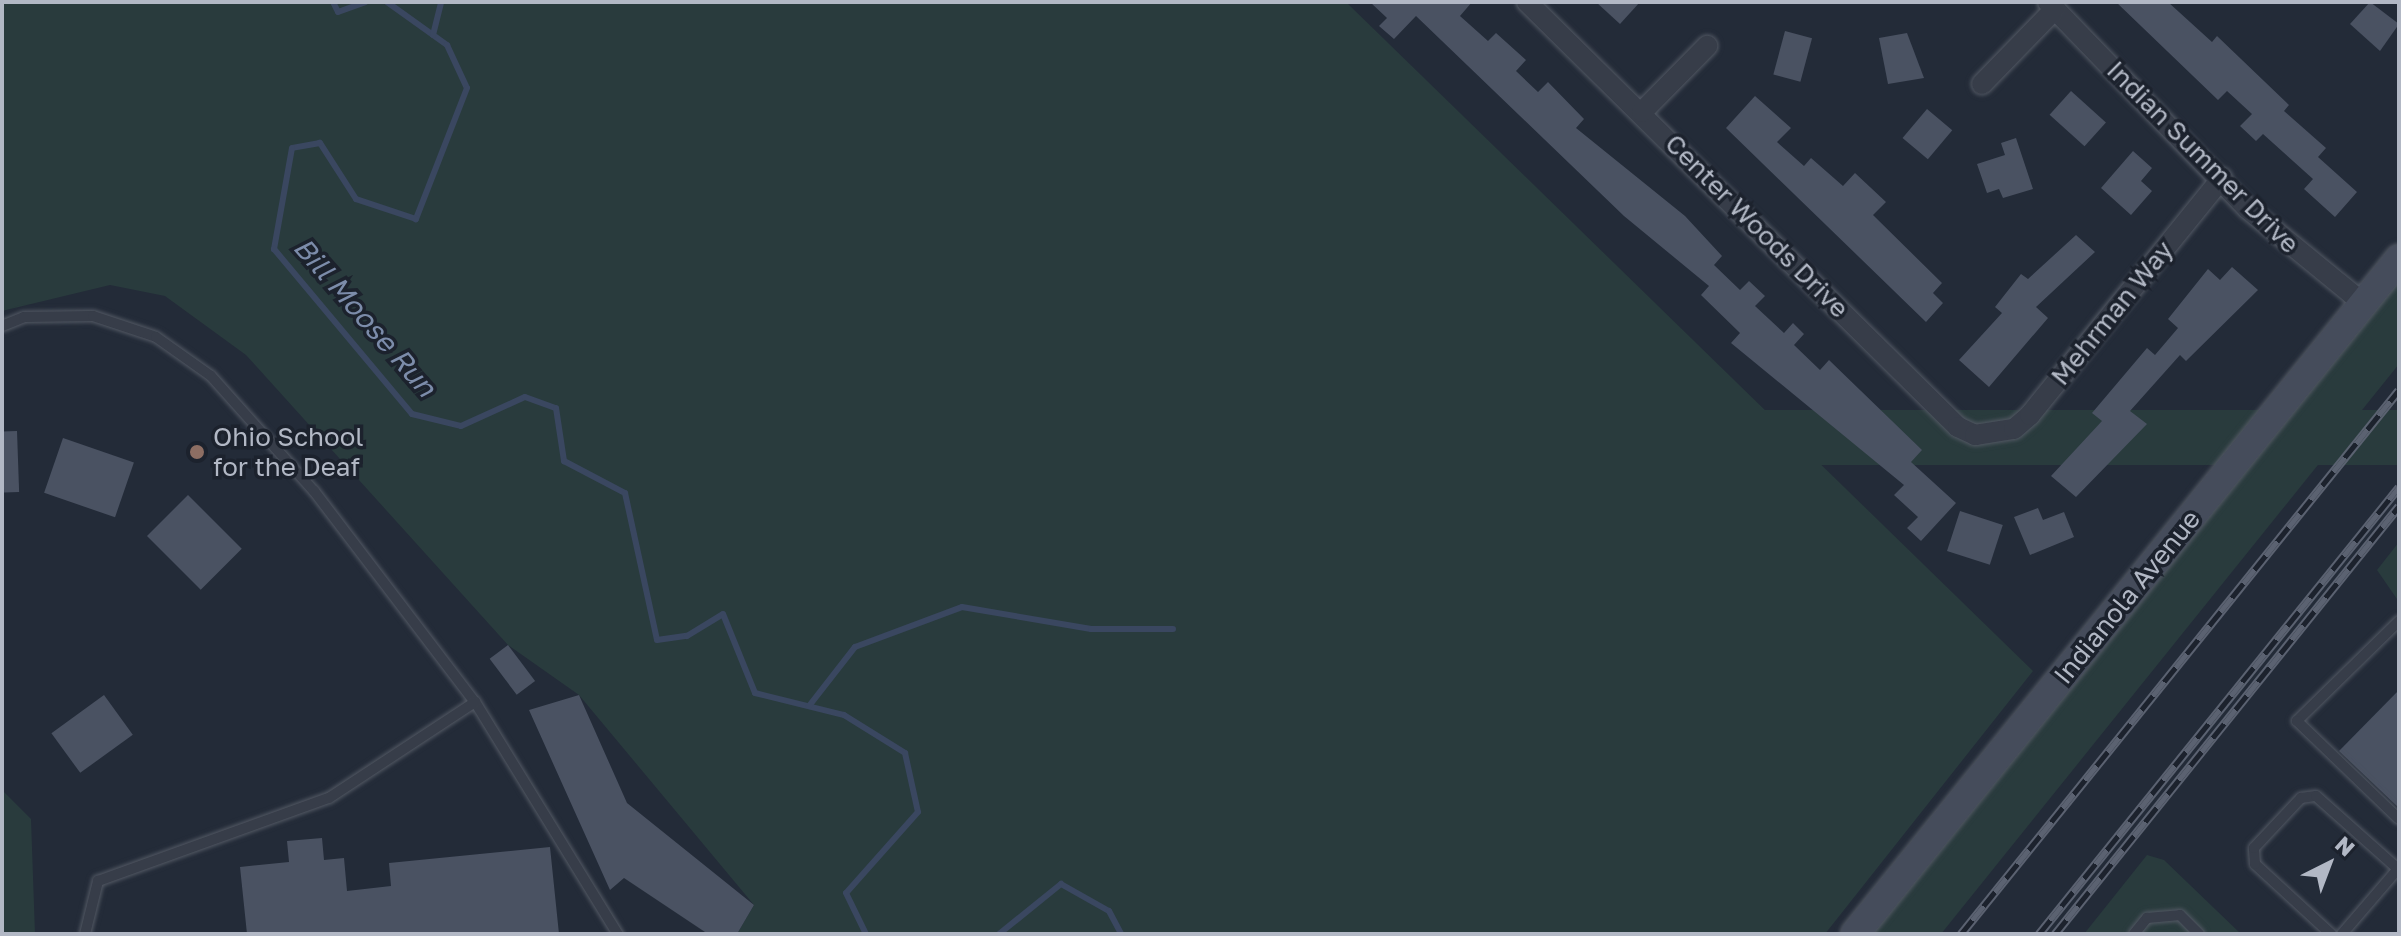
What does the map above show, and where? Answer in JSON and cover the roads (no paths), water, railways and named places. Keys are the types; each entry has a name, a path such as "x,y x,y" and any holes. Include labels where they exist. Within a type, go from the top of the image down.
{"main road":[{"name":"Indianola Avenue","path":"1855,934 2399,259"}],"street":[{"name":"Center Woods Drive","path":"1527,2 1642,112 1958,427 1993,436"},
{"path":"1982,84 2052,6"},
{"name":"Indian Summer Drive","path":"2052,6 2222,178 2364,304"},
{"path":"1642,112 1707,46"},
{"name":"Mehrman Way","path":"1993,436 2030,415 2222,178"}],"lane":[{"path":"2,326 24,317 93,316 183,353 314,491 475,702 618,934"},
{"path":"2399,621 2297,721 2399,819"},
{"path":"85,934 98,881 329,798 475,702"},
{"path":"2331,934 2255,864 2254,848 2301,798 2316,796 2398,869 2342,934"},
{"path":"2134,934 2147,918 2180,915 2199,934"}],"waterway":[{"name":"Bill Moose Run","path":"333,2 338,12 365,2"},
{"name":"Bill Moose Run","path":"387,2 447,45 467,88 416,219 356,199 320,143 292,148 274,249 412,414 461,426 525,397 556,408 564,461 625,493 657,640 687,636 723,614 755,693 844,715 905,753 918,812 846,893 866,934"},
{"path":"433,35 441,2"},
{"path":"809,706 855,647 962,607 1091,629 1173,629"},
{"name":"Bill Moose Run","path":"999,934 1061,884 1109,911 1121,934"}],"railway":[{"path":"1961,934 2399,390"},
{"path":"2039,934 2399,487"},
{"path":"2055,934 2399,506"}],"place":[{"name":"Ohio School for the Deaf","path":"197,452"}]}
